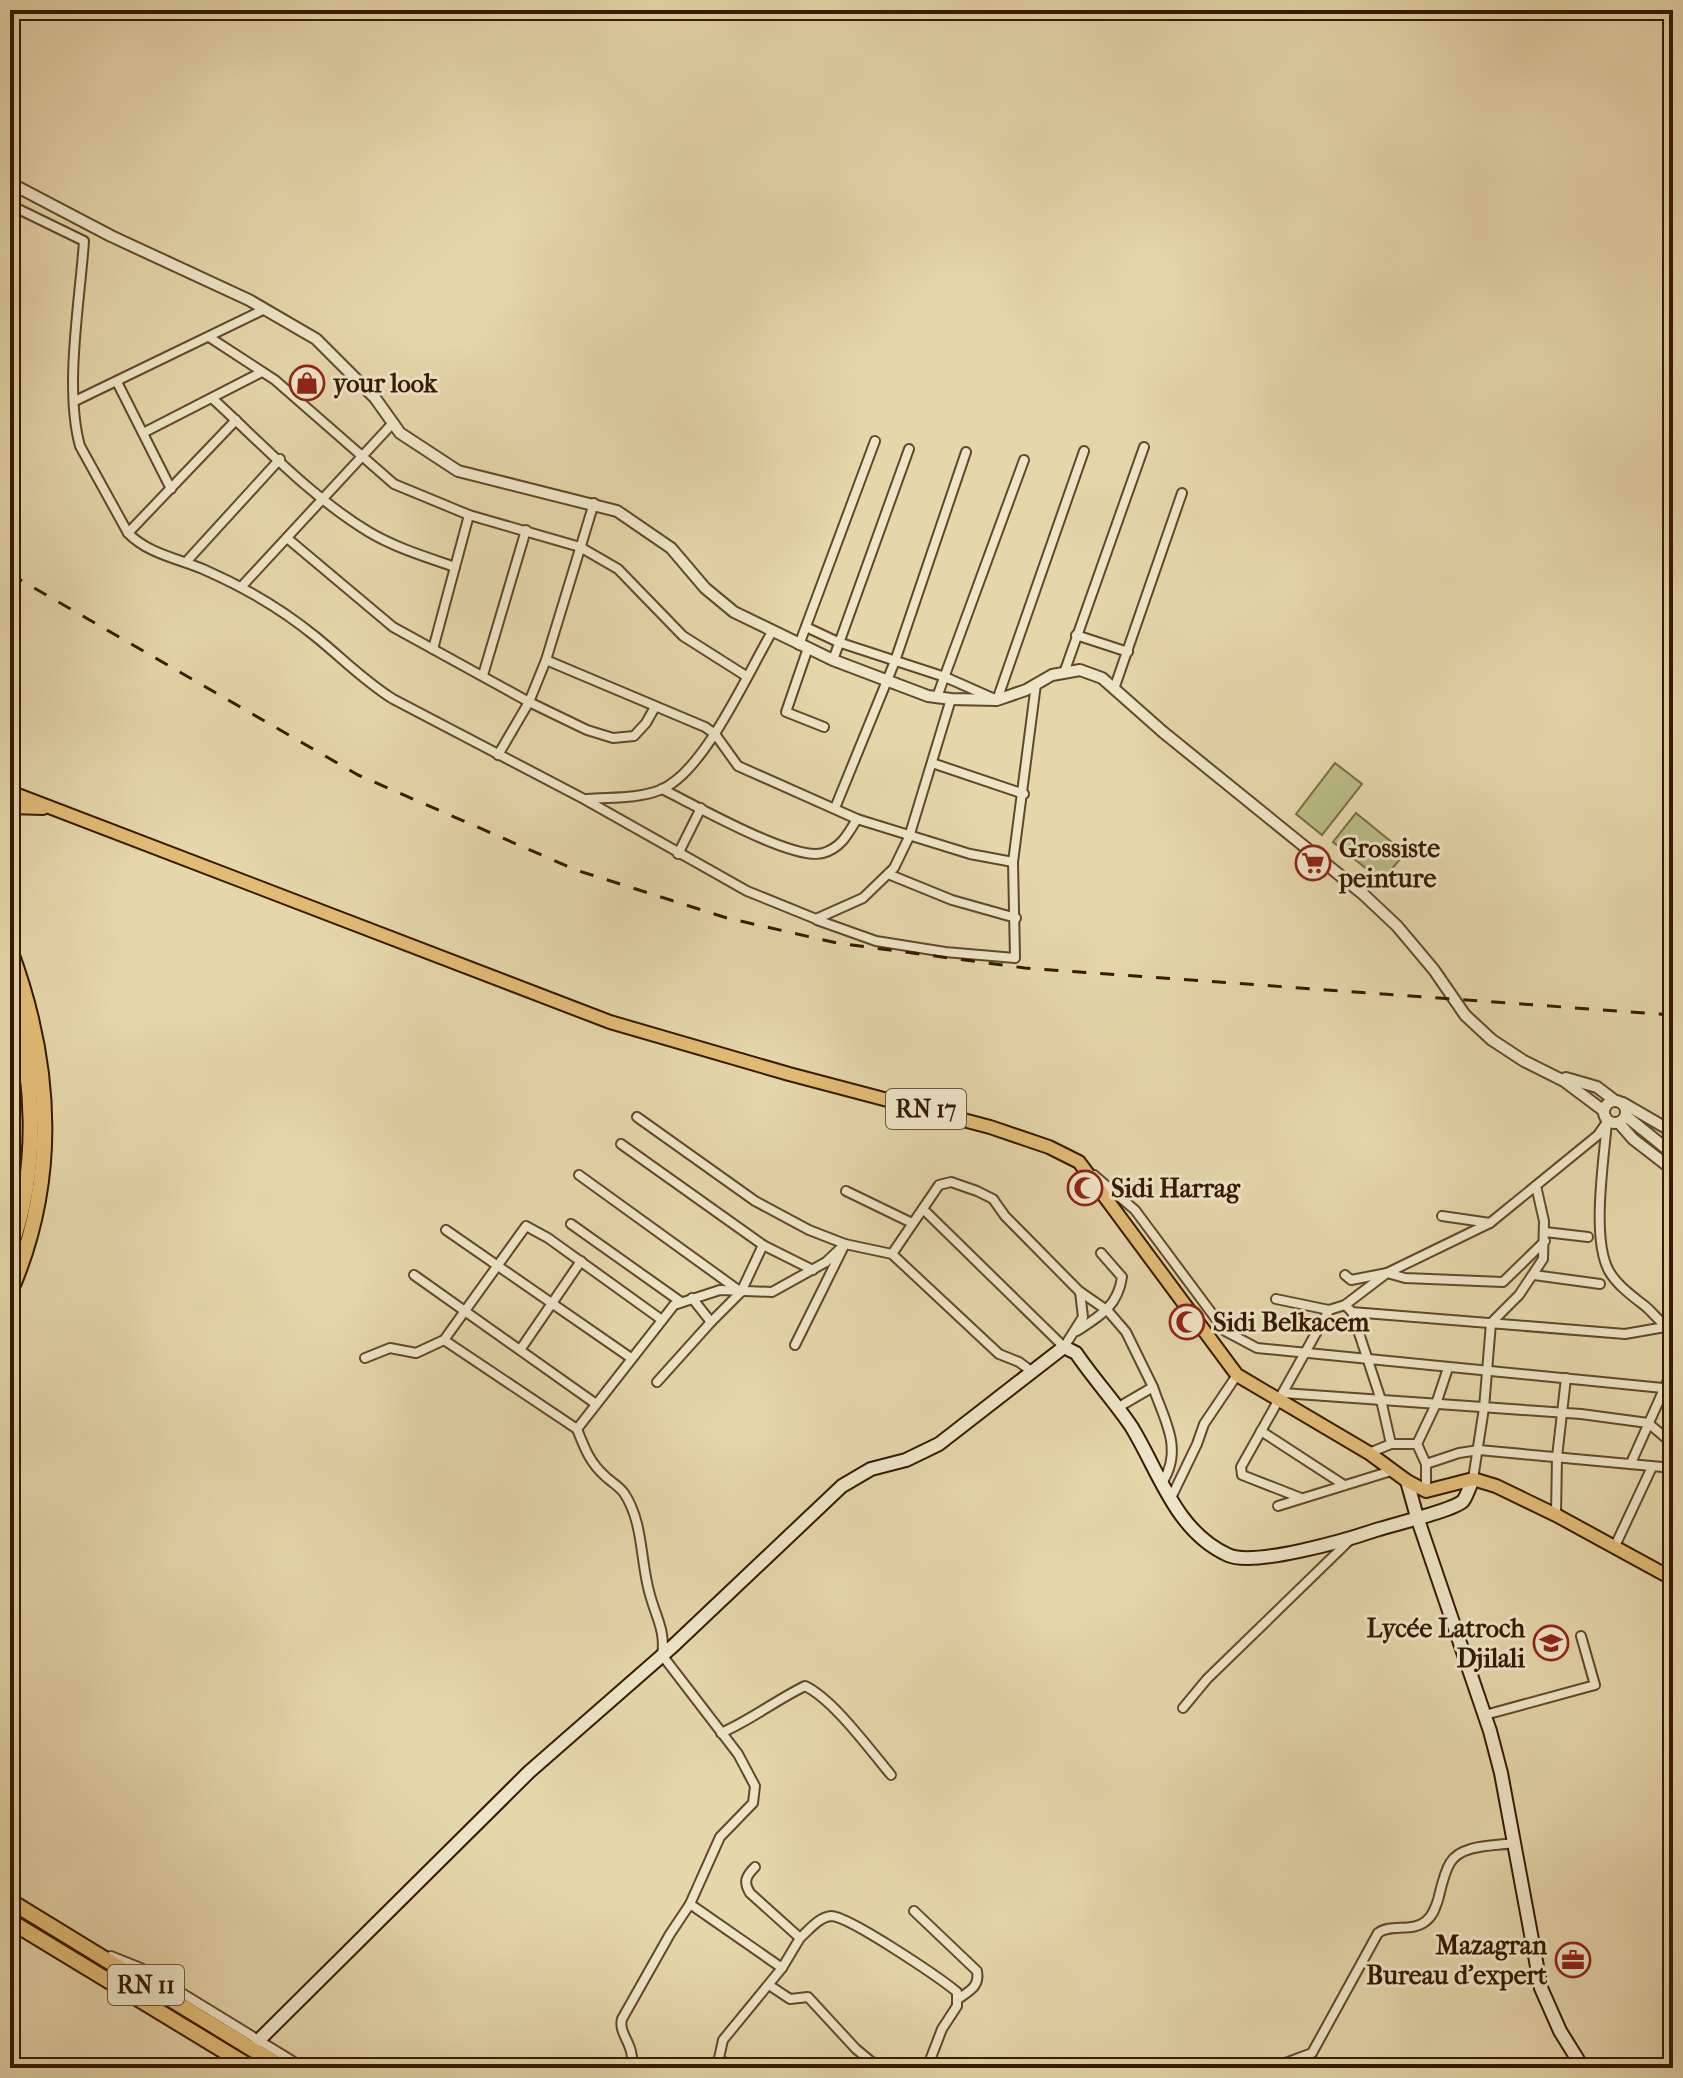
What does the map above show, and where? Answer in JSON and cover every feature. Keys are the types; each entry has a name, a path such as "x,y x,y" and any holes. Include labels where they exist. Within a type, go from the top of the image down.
{"highway":[{"path":"10,950 32,1015 44,1085 46,1120 40,1198 25,1255 10,1292"},
{"path":"10,991 20,1030 30,1104 25,1189 10,1249"},
{"name":"RN 11","path":"10,1901 283,2068"},
{"name":"RN 11","path":"10,1921 231,2063 252,2068"}],"main road":[{"name":"RN 17","path":"10,792 610,1022 789,1074 990,1127 1038,1143 1079,1162 1237,1375 1280,1397 1426,1491"},
{"name":"RN 17","path":"10,807 55,809"},
{"path":"258,2041 529,1772 662,1655 842,1486 871,1469 906,1460 939,1444 1064,1347 1076,1353 1117,1408 1152,1461 1169,1501 1201,1537 1230,1556 1260,1557 1321,1546 1441,1512 1463,1500 1473,1479"},
{"path":"1426,1491 1473,1479 1513,1493 1673,1579"},
{"path":"1407,1481 1485,1715 1501,1773 1541,1988 1560,2031 1583,2068"}],"street":[{"path":"10,183 111,236 265,309 316,339 375,398 400,433 458,471 617,511 671,548 734,612 833,660 886,681 951,699 997,700 1052,675 1080,670 1102,678 1163,732 1363,894 1397,926 1434,970 1465,1015 1492,1040 1564,1081 1614,1118 1673,1154"},
{"path":"10,205 84,241 74,367 80,446 135,541 242,586 316,637 375,688 584,799 747,891 876,941 1011,960 1016,955 1013,862 1036,684"},
{"path":"75,401 265,309"},
{"path":"209,337 275,380 394,484 469,515 580,547 618,569 683,636 746,676"},
{"path":"143,433 262,372"},
{"path":"117,382 171,489"},
{"path":"213,399 323,500 394,545 455,567"},
{"path":"128,533 236,420"},
{"path":"242,586 392,424"},
{"path":"824,727 786,712 804,646 806,627 875,441"},
{"path":"1064,673 1144,447"},
{"path":"833,660 909,449"},
{"path":"997,700 1084,451"},
{"path":"835,808 895,661 966,452"},
{"path":"186,562 280,459"},
{"path":"937,697 1024,460"},
{"path":"1114,689 1182,493"},
{"path":"498,755 529,702 546,660 594,503"},
{"path":"433,649 469,515"},
{"path":"483,675 526,530"},
{"path":"287,538 393,627 529,702 587,730 613,738 634,736 655,707"},
{"path":"806,627 838,642 945,677 997,700"},
{"path":"584,799 646,794 677,781 706,749 772,632"},
{"path":"1076,635 1128,652"},
{"path":"546,660 705,727 715,734 738,766 857,819 909,837 990,859 1013,862"},
{"path":"816,919 863,898 894,868 909,837 951,699"},
{"path":"932,763 1024,794"},
{"path":"662,789 789,849 820,855 838,847 857,819"},
{"path":"678,854 701,808"},
{"path":"888,874 952,900 1016,918"},
{"path":"1549,1074 1597,1087 1673,1132"},
{"path":"1619,1102 1606,1105 1614,1118 1633,1139 1673,1170"},
{"path":"1619,1102 1614,1118 1600,1227 1604,1261 1610,1275 1669,1328"},
{"path":"637,1117 755,1201 809,1230 845,1244 892,1254 999,1354 1031,1371"},
{"path":"1276,1299 1329,1310 1345,1305 1387,1273 1490,1223 1598,1135 1614,1118"},
{"path":"621,1144 763,1245 813,1270"},
{"path":"1079,1162 1135,1210 1225,1331 1257,1348 1669,1388"},
{"path":"579,1175 741,1292"},
{"path":"892,1254 939,1185 951,1182 993,1199 1005,1216 1079,1291 1108,1311 1126,1332 1170,1427 1173,1445 1168,1474 1162,1483"},
{"path":"1473,1479 1484,1408 1491,1323 1534,1275 1543,1259 1545,1236 1536,1186"},
{"path":"846,1191 912,1223"},
{"path":"923,1209 1064,1347 1083,1317 1079,1291"},
{"path":"1442,1216 1490,1223"},
{"path":"571,1224 681,1302"},
{"path":"365,1358 390,1348 416,1353 444,1340 526,1226 548,1238 662,1320"},
{"path":"446,1230 631,1358"},
{"path":"1345,1275 1351,1280 1387,1273 1405,1278 1503,1282 1545,1236 1588,1237"},
{"path":"577,1429 674,1305 720,1290 772,1292 813,1270 845,1244"},
{"path":"795,1345 845,1244"},
{"path":"657,1382 741,1292 763,1245"},
{"path":"1072,1335 1108,1311 1120,1293 1122,1277 1101,1253"},
{"path":"520,1350 581,1261"},
{"path":"414,1275 596,1404"},
{"path":"1534,1275 1600,1284"},
{"path":"692,1298 711,1322"},
{"path":"1345,1305 1352,1312 1381,1400 1391,1444"},
{"path":"1301,1498 1242,1475 1241,1467 1329,1310"},
{"path":"1352,1312 1625,1334 1669,1328"},
{"path":"444,1340 577,1429 586,1454 603,1475 622,1490 633,1511 642,1543 650,1595 660,1620 664,1643 662,1655 738,1754 755,1786 753,1803 720,1837 690,1904 622,2019 622,2033 632,2050 632,2068"},
{"path":"1426,1491 1426,1464 1417,1444 1436,1404 1448,1368"},
{"path":"1631,1463 1648,1423 1669,1388 1673,1369"},
{"path":"1169,1501 1204,1424 1237,1375"},
{"path":"1556,1515 1557,1457 1566,1378"},
{"path":"1117,1408 1153,1387"},
{"path":"1280,1397 1563,1412 1648,1423 1673,1444"},
{"path":"1261,1431 1344,1485"},
{"path":"1369,1453 1391,1444 1417,1444"},
{"path":"1426,1464 1479,1450 1673,1468"},
{"path":"1615,1546 1652,1467"},
{"path":"1278,1506 1391,1471"},
{"path":"1183,1708 1207,1679 1352,1538"},
{"path":"1485,1715 1595,1685 1581,1636"},
{"path":"721,1733 752,1719 789,1693 805,1686 815,1690 891,1775"},
{"path":"1272,2068 1312,2053 1378,1933 1386,1928 1416,1927 1426,1921 1434,1911 1449,1863 1466,1850 1514,1843"},
{"path":"755,1867 746,1877 745,1886 800,1938"},
{"path":"690,1904 782,1968"},
{"path":"914,1911 977,1971 979,1980 976,1985 958,1999"},
{"path":"730,2068 719,2058 723,2040 782,1968 800,1938 822,1919 838,1918 903,1953 957,1992 957,2006 942,2029 927,2068"},
{"path":"83,1946 141,1968 304,2068"},
{"path":"769,1985 790,1999 808,1997 856,2049 879,2068"}],"green space":[{"path":"1335,763 1362,784 1322,835 1296,814"},
{"path":"1356,813 1405,853 1382,881 1333,842"}],"railway":[{"path":"10,574 358,775 576,870 727,918 837,943 1025,968 1673,1015"}],"place":[{"name":"your look","path":"307,383"},
{"name":"Grossiste peinture","path":"1313,863"},
{"name":"Sidi Harrag","path":"1085,1188"},
{"name":"Sidi Belkacem","path":"1187,1322"},
{"name":"Lycée Latroch Djilali","path":"1551,1643"},
{"name":"Mazagran Bureau d'expert","path":"1573,1960"}]}
